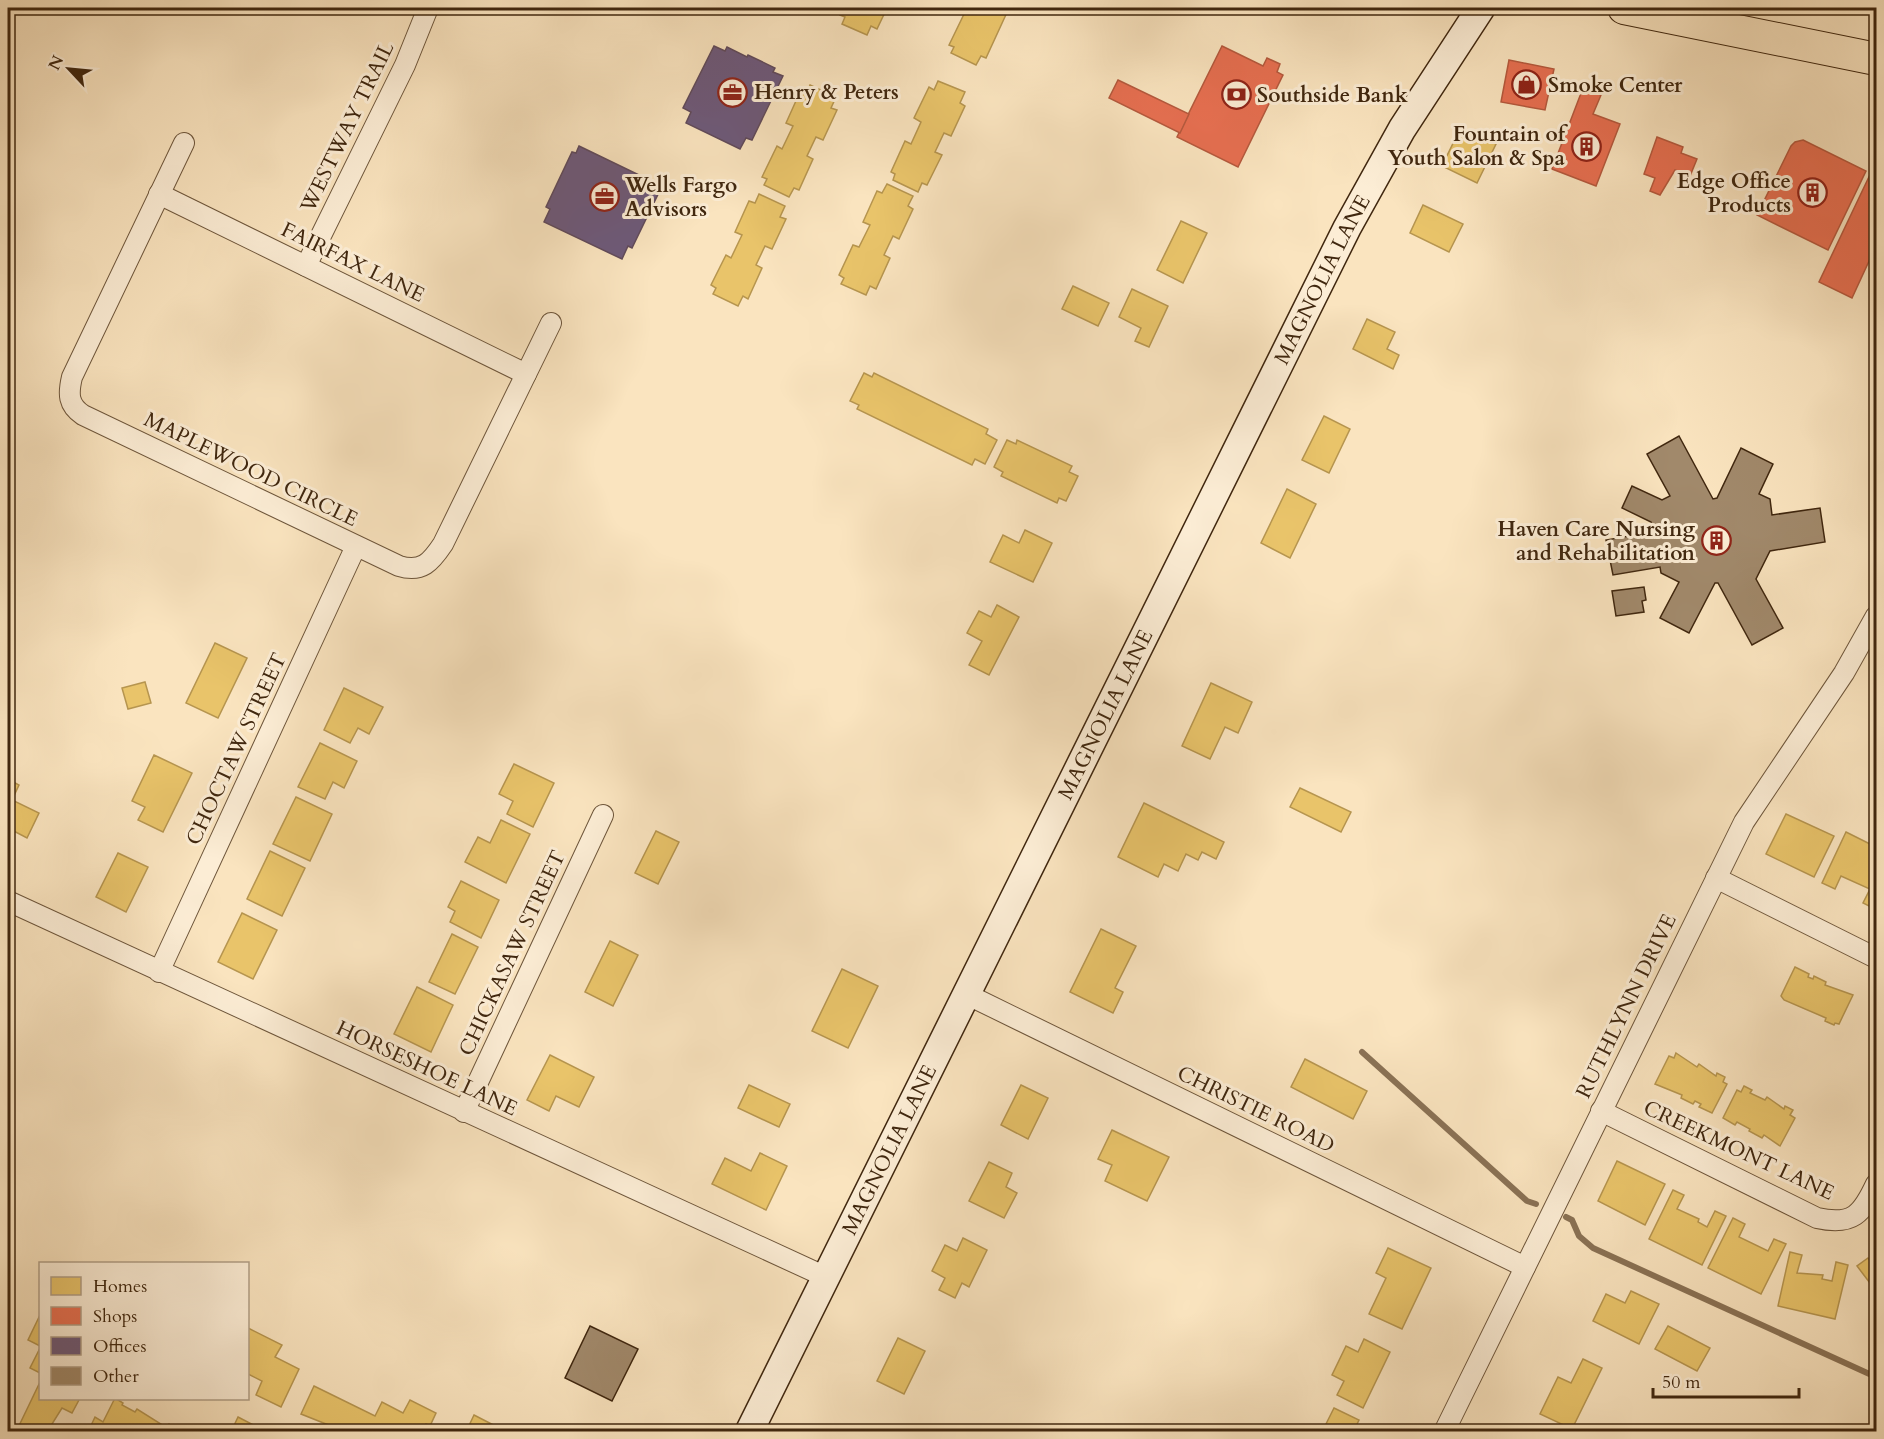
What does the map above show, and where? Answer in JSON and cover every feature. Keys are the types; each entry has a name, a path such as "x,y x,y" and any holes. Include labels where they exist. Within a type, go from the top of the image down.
{"main road":[{"name":"MAGNOLIA LANE","path":"749,1431 1351,220 1402,129 1481,8"},
{"path":"1624,8 1682,14 1876,59"}],"street":[{"name":"WESTWAY TRAIL","path":"306,266 405,65 428,8"},
{"name":"MAPLEWOOD CIRCLE","path":"184,143 72,377 70,399 75,409 356,546 410,569 420,569 428,564 443,544 551,323"},
{"name":"FAIRFAX LANE","path":"159,194 526,374"},
{"name":"CHOCTAW STREET","path":"159,972 356,546"},
{"name":"RUTHLYNN DRIVE","path":"1444,1431 1716,878 1759,798 1844,673 1876,616"},
{"name":"CHICKASAW STREET","path":"465,1112 603,815"},
{"path":"1716,878 1876,958"},
{"name":"HORSESHOE LANE","path":"8,901 826,1277"},
{"name":"CHRISTIE ROAD","path":"966,994 1525,1267"},
{"name":"CREEKMONT LANE","path":"1601,1111 1817,1218 1836,1221 1854,1217 1862,1210 1876,1184"}],"building: Homes":[{"path":"844,8 887,8 877,29 871,26 867,35 842,24 845,17 840,15"},
{"path":"967,8 1009,8 986,58 981,56 976,65 951,53 954,47 949,45"},
{"path":"938,81 965,92 960,103 965,106 951,136 944,133 935,152 942,155 927,185 922,183 918,192 893,180 895,174 891,172 905,141 911,144 921,122 914,118 929,87 934,90"},
{"path":"810,85 836,97 831,108 837,110 823,140 816,137 807,156 813,159 799,190 794,188 789,197 764,185 767,179 762,177 777,146 782,149 793,126 786,123 800,92 806,95"},
{"path":"1461,127 1496,144 1477,183 1442,166"},
{"path":"887,184 913,196 908,206 913,209 899,239 893,236 884,255 890,258 876,289 870,286 866,295 841,284 844,278 839,275 853,245 859,247 870,225 863,222 877,191 882,193"},
{"path":"759,194 785,206 780,217 786,219 772,249 765,246 756,265 762,268 748,299 743,296 738,306 713,294 716,288 711,285 726,255 731,258 742,235 735,232 749,201 755,203"},
{"path":"1423,205 1463,224 1449,252 1410,233"},
{"path":"1181,221 1207,233 1183,283 1157,270"},
{"path":"1073,286 1109,303 1098,326 1062,309"},
{"path":"1132,289 1168,306 1149,347 1135,341 1141,328 1119,317"},
{"path":"1367,319 1395,332 1387,349 1399,355 1393,369 1353,349"},
{"path":"864,373 872,377 874,373 988,429 986,434 997,440 985,464 975,459 972,465 857,409 859,405 850,401"},
{"path":"1324,416 1350,429 1329,473 1302,460"},
{"path":"1007,440 1016,444 1017,440 1072,466 1069,472 1078,476 1066,501 1059,498 1057,503 1001,476 1003,472 994,467"},
{"path":"1287,489 1316,504 1290,558 1261,543"},
{"path":"1025,530 1052,543 1033,582 990,562 1003,535 1019,543"},
{"path":"997,605 1019,617 989,675 969,665 982,641 967,633 979,611 991,617"},
{"path":"215,643 247,658 218,718 186,703"},
{"path":"145,682 151,703 128,709 122,688"},
{"path":"1211,683 1252,702 1238,733 1225,727 1210,759 1182,746"},
{"path":"344,688 383,707 369,734 358,728 350,743 324,730"},
{"path":"320,743 357,761 344,788 333,782 325,799 298,787"},
{"path":"154,755 192,773 163,832 138,820 145,807 132,801"},
{"path":"514,764 554,783 533,827 507,814 513,801 499,794"},
{"path":"8,779 19,785 12,800 39,813 27,838 8,828"},
{"path":"1300,788 1351,812 1341,832 1290,807"},
{"path":"296,797 332,814 310,861 273,844"},
{"path":"1144,803 1224,842 1216,859 1202,852 1198,860 1186,854 1178,871 1164,864 1158,877 1118,857"},
{"path":"1786,814 1834,836 1814,877 1766,854"},
{"path":"501,820 530,834 506,883 465,862 478,837 490,843"},
{"path":"656,831 679,842 658,884 635,873"},
{"path":"1846,832 1876,847 1875,909 1863,903 1870,889 1841,876 1835,889 1822,883"},
{"path":"270,851 305,868 282,916 247,899"},
{"path":"118,853 148,867 126,912 96,897"},
{"path":"461,881 499,900 481,938 450,922 455,911 448,907"},
{"path":"242,913 277,930 253,979 218,962"},
{"path":"1101,929 1136,946 1115,988 1123,992 1113,1013 1070,992"},
{"path":"452,934 478,947 455,994 429,982"},
{"path":"610,941 638,955 613,1006 585,992"},
{"path":"1795,967 1809,974 1808,977 1813,979 1814,976 1826,982 1825,985 1853,995 1839,1024 1834,1025 1825,1021 1826,1018 1784,1000 1781,996"},
{"path":"842,969 878,986 848,1048 812,1031"},
{"path":"417,987 453,1005 431,1052 394,1034"},
{"path":"1676,1053 1697,1067 1699,1064 1716,1076 1717,1073 1725,1077 1723,1082 1727,1084 1712,1113 1699,1107 1701,1104 1695,1101 1693,1104 1681,1098 1682,1095 1655,1084 1669,1056 1674,1058"},
{"path":"550,1055 594,1077 579,1107 556,1096 549,1111 527,1100"},
{"path":"1305,1059 1367,1091 1353,1119 1291,1087"},
{"path":"749,1085 790,1104 779,1127 738,1108"},
{"path":"1021,1085 1048,1098 1028,1139 1001,1125"},
{"path":"1744,1086 1752,1090 1750,1093 1765,1100 1767,1097 1784,1109 1785,1106 1793,1110 1790,1115 1795,1118 1780,1146 1764,1135 1762,1138 1737,1122 1735,1125 1723,1118 1737,1090 1741,1092"},
{"path":"1112,1130 1169,1157 1147,1201 1105,1181 1112,1165 1098,1159"},
{"path":"760,1153 787,1166 766,1210 712,1184 725,1158 751,1171"},
{"path":"1617,1161 1665,1184 1645,1225 1598,1201"},
{"path":"989,1162 1012,1173 1006,1187 1017,1193 1004,1218 969,1201"},
{"path":"1673,1190 1684,1195 1677,1209 1699,1219 1698,1222 1707,1227 1715,1211 1726,1216 1702,1265 1649,1239"},
{"path":"1733,1218 1745,1224 1739,1237 1768,1251 1774,1239 1786,1244 1761,1294 1708,1268"},
{"path":"963,1238 987,1250 969,1287 962,1283 955,1298 939,1290 945,1278 932,1271 945,1245 957,1251"},
{"path":"1388,1248 1431,1268 1402,1329 1369,1314 1386,1278 1376,1273"},
{"path":"1790,1252 1802,1255 1797,1273 1823,1275 1822,1279 1832,1281 1836,1262 1848,1265 1835,1319 1778,1306"},
{"path":"1868,1258 1876,1269 1876,1291 1857,1266"},
{"path":"1631,1291 1659,1304 1639,1344 1593,1321 1606,1294 1625,1303"},
{"path":"39,1317 39,1346 28,1340"},
{"path":"1668,1326 1710,1348 1697,1371 1655,1349"},
{"path":"249,1328 282,1345 275,1357 299,1369 281,1407 256,1395 262,1381 249,1374"},
{"path":"898,1338 925,1351 904,1394 877,1381"},
{"path":"1364,1339 1390,1352 1363,1408 1337,1395 1344,1381 1332,1375 1346,1346 1358,1352"},
{"path":"39,1350 39,1372 30,1368"},
{"path":"1583,1359 1602,1368 1572,1429 1540,1414 1558,1377 1571,1383"},
{"path":"39,1384 39,1400 79,1400 72,1413 62,1408 47,1432 16,1432"},
{"path":"314,1386 375,1416 382,1402 403,1413 410,1400 436,1413 430,1426 426,1424 422,1432 336,1432 330,1429 331,1426 301,1414"},
{"path":"114,1400 118,1400 123,1403 122,1405 135,1412 137,1409 167,1428 169,1424 178,1432 88,1432 95,1417 103,1422"},
{"path":"1334,1408 1359,1420 1353,1432 1322,1432"},
{"path":"474,1415 507,1432 466,1432"},
{"path":"238,1417 267,1432 231,1432"}],"building: Shops":[{"name":"Southside Bank","path":"1222,46 1263,66 1267,58 1280,64 1277,72 1283,75 1238,167 1177,137"},
{"name":"Smoke Center","path":"1509,60 1554,69 1545,110 1501,102"},
{"path":"1118,80 1189,114 1180,133 1109,98"},
{"name":"Fountain of Youth Salon & Spa","path":"1583,88 1601,95 1593,114 1620,124 1596,186 1552,169"},
{"path":"1657,137 1683,147 1681,153 1697,159 1690,176 1675,170 1660,195 1650,191 1655,178 1644,174"},
{"name":"Edge Office Products","path":"1803,140 1866,171 1828,250 1757,215 1791,146"},
{"path":"1876,162 1876,246 1852,298 1819,282"}],"building: Offices":[{"name":"Henry & Peters","path":"714,46 725,51 727,47 747,57 748,55 775,68 773,72 783,76 752,140 746,138 740,149 686,123 691,112 683,108"},
{"name":"Wells Fargo Advisors","path":"579,146 662,186 632,248 628,246 622,259 544,222 550,209 546,207 572,152 576,153"}],"building: Other":[{"name":"Haven Care Nursing and Rehabilitation","path":"1679,436 1713,499 1717,498 1741,448 1773,464 1759,494 1770,499 1772,515 1820,508 1825,542 1770,551 1756,579 1783,628 1752,645 1718,583 1715,583 1689,633 1660,618 1679,582 1661,573 1660,567 1613,575 1606,540 1653,532 1651,522 1622,508 1632,486 1662,500 1670,496 1647,454"},
{"path":"1644,587 1646,600 1642,601 1644,612 1616,616 1612,591"},
{"path":"590,1326 638,1349 612,1401 565,1378"}],"waterway":[{"path":"1362,1052 1527,1201 1536,1204"},
{"path":"1566,1217 1572,1220 1579,1236 1593,1248 1876,1377"}],"place":[{"name":"Smoke Center","path":"1527,85"},
{"name":"Henry & Peters","path":"733,92"},
{"name":"Southside Bank","path":"1236,95"},
{"name":"Fountain of Youth Salon & Spa","path":"1586,146"},
{"name":"Edge Office Products","path":"1812,193"},
{"name":"Wells Fargo Advisors","path":"604,197"},
{"name":"Haven Care Nursing and Rehabilitation","path":"1716,541"}]}
